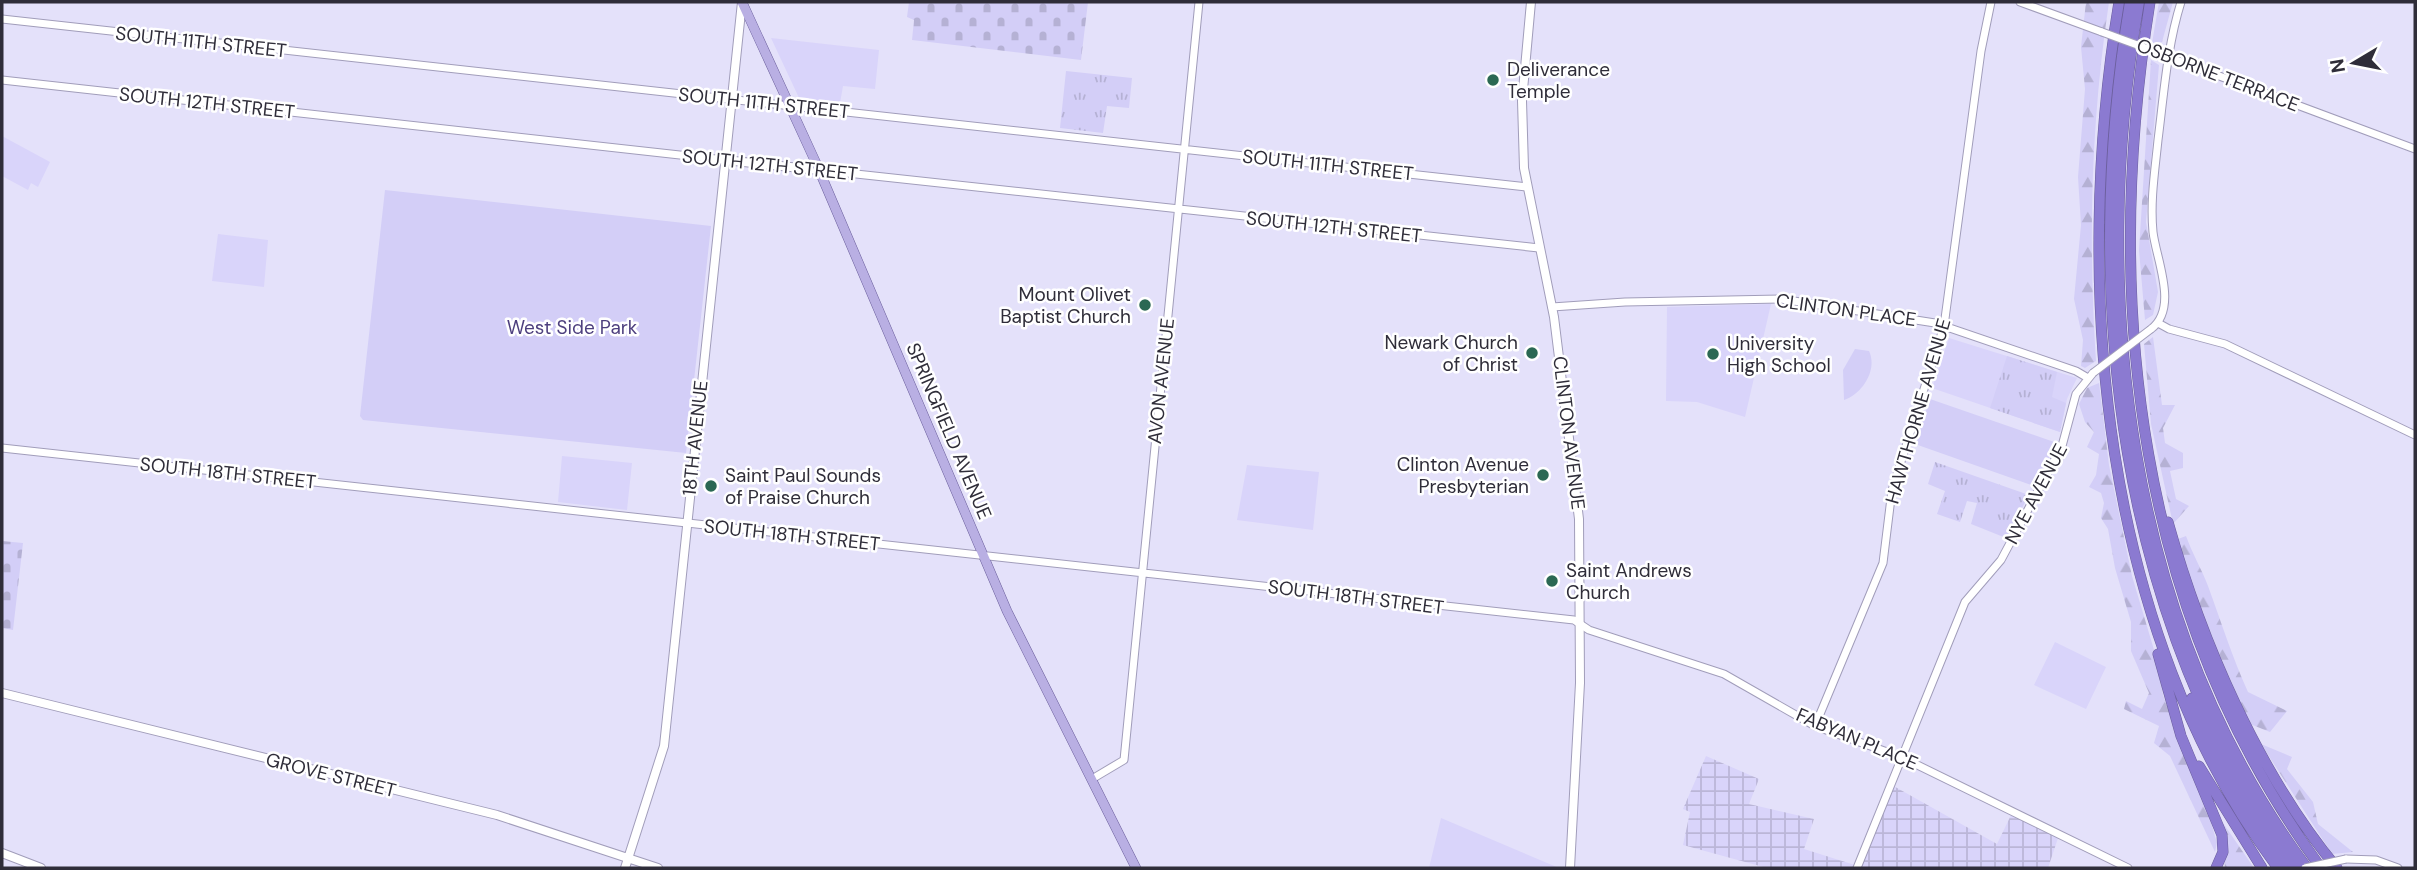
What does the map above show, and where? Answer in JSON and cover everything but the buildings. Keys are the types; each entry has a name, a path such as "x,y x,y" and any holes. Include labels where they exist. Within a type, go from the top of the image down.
{"highway":[{"path":"2119,2 2101,164 2100,250 2103,334 2122,482 2157,632 2175,684 2206,752 2233,802 2278,868"},
{"path":"2130,2 2114,137 2112,287 2129,455 2157,584 2178,659 2207,735 2240,799 2286,868"},
{"path":"2138,2 2124,124 2120,255 2127,377 2147,507 2173,607 2207,695 2253,787 2306,868"},
{"path":"2150,2 2136,108 2131,221 2133,314 2145,430 2169,555 2201,653 2227,714 2258,771 2321,868"},
{"path":"2145,430 2175,549 2219,668 2274,773 2311,834 2337,868"},
{"path":"2157,584 2181,656 2211,725 2246,791 2296,868"},
{"path":"2157,632 2158,656 2173,712 2222,835 2223,852 2216,868"},
{"path":"2173,712 2214,794 2262,868"}],"main road":[{"name":"18TH AVENUE","path":"625,868 664,746 742,2"},
{"name":"SPRINGFIELD AVENUE","path":"742,2 819,170 1007,611 1136,868"},
{"name":"CLINTON AVENUE","path":"1531,2 1521,114 1527,187 1552,307 1578,498 1581,625 1570,868"},
{"name":"SOUTH 12TH STREET","path":"725,160 819,170"},
{"name":"GROVE STREET","path":"2,693 491,814 658,868"},
{"path":"2,853 41,868"}],"street":[{"name":"AVON AVENUE","path":"1092,779 1124,760 1199,2"},
{"name":"HAWTHORNE AVENUE","path":"1815,726 1883,563 1892,491 1944,326 1980,51 1991,2"},
{"name":"OSBORNE TERRACE","path":"2020,2 2415,149"},
{"path":"2181,2 2163,54 2152,205 2154,239 2164,296 2158,323 2227,346 2415,435"},
{"name":"SOUTH 11TH STREET","path":"2,19 1527,187"},
{"name":"SOUTH 12TH STREET","path":"2,80 725,160"},
{"name":"SOUTH 12TH STREET","path":"819,170 1539,248"},
{"name":"CLINTON PLACE","path":"1552,307 1619,302 1781,299 1944,326 2091,376"},
{"name":"NYE AVENUE","path":"1857,868 1965,602 1995,569 2005,553 2062,446 2074,401 2091,376 2158,323"},
{"name":"SOUTH 18TH STREET","path":"2,448 1574,620 1581,625"},
{"name":"FABYAN PLACE","path":"1581,625 1588,631 1724,674 1815,726 1901,757 2128,868"},
{"path":"2306,868 2346,859 2376,860 2398,868"}],"shaded area":[{"path":"771,38 879,50 875,89 843,86 840,103 800,100"},
{"path":"2,136 50,162 38,187 31,183 28,190 2,176"},
{"path":"218,234 268,240 264,287 212,281"},
{"name":"University High School","path":"1771,304 1745,417 1697,402 1666,401 1667,307"},
{"path":"1949,338 2077,378 2067,399 2060,432 1932,388"},
{"path":"562,456 632,463 627,510 558,502"},
{"path":"1247,465 1319,472 1313,530 1237,520"},
{"path":"2055,642 2106,667 2086,709 2034,685"},
{"path":"1706,756 1759,779 1749,804 1814,819 1804,849 1858,866 1890,784 1997,844 2013,811 2059,835 2048,868 1767,868 1683,845 1690,812 1683,809"},
{"path":"1441,818 1559,868 1429,868"}],"green space":[{"path":"909,2 1088,2 1081,60 912,40 914,20 907,17"},
{"path":"2086,2 2109,2 2098,92 2093,181 2092,270 2096,361 2085,368 2081,366 2083,340 2074,299 2081,225 2078,177 2085,89 2081,47"},
{"path":"2159,2 2173,2 2162,42 2152,43"},
{"path":"2151,60 2159,65 2146,222 2158,292 2153,315 2145,320 2139,250"},
{"path":"1066,71 1132,78 1129,108 1107,106 1103,133 1060,128"},
{"name":"West Side Park","path":"385,190 711,226 686,453 363,420 360,416"},
{"path":"2153,337 2162,405 2175,405 2163,428 2165,443 2183,453 2183,468 2170,471 2176,499 2189,506 2173,524 2151,424 2144,344"},
{"path":"1855,349 1869,351 1870,373 1862,387 1844,400 1843,370"},
{"path":"2007,356 2057,372 2052,397 2066,403 2060,432 1990,408"},
{"path":"2099,383 2109,465 2132,576 2160,670 2163,695 2210,819 2217,843 2215,852 2170,756 2154,743 2159,726 2124,709 2126,701 2142,709 2149,693 2131,651 2131,622 2115,568 2108,529 2101,518 2104,503 2101,493 2089,487 2096,475 2099,454 2087,447 2094,432 2085,422 2079,404 2087,388"},
{"path":"1930,399 2057,443 2034,486 1915,444"},
{"path":"1935,462 2029,495 2006,538 1971,524 1977,503 1967,501 1960,522 1937,514 1945,491 1928,484"},
{"path":"2186,536 2248,692 2287,711 2270,732 2250,724 2220,656 2201,610 2178,539"},
{"path":"2,541 23,543 13,630 2,628"},
{"path":"2261,744 2292,757 2287,769 2313,802 2318,824 2353,852 2332,854"},
{"path":"2221,820 2254,868 2225,868"}],"place":[{"name":"Deliverance Temple","path":"1493,80"},
{"name":"Mount Olivet Baptist Church","path":"1145,305"},
{"name":"Newark Church of Christ","path":"1532,353"},
{"name":"University High School","path":"1713,354"},
{"name":"Clinton Avenue Presbyterian","path":"1543,475"},
{"name":"Saint Paul Sounds of Praise Church","path":"711,486"},
{"name":"Saint Andrews Church","path":"1552,581"}]}
